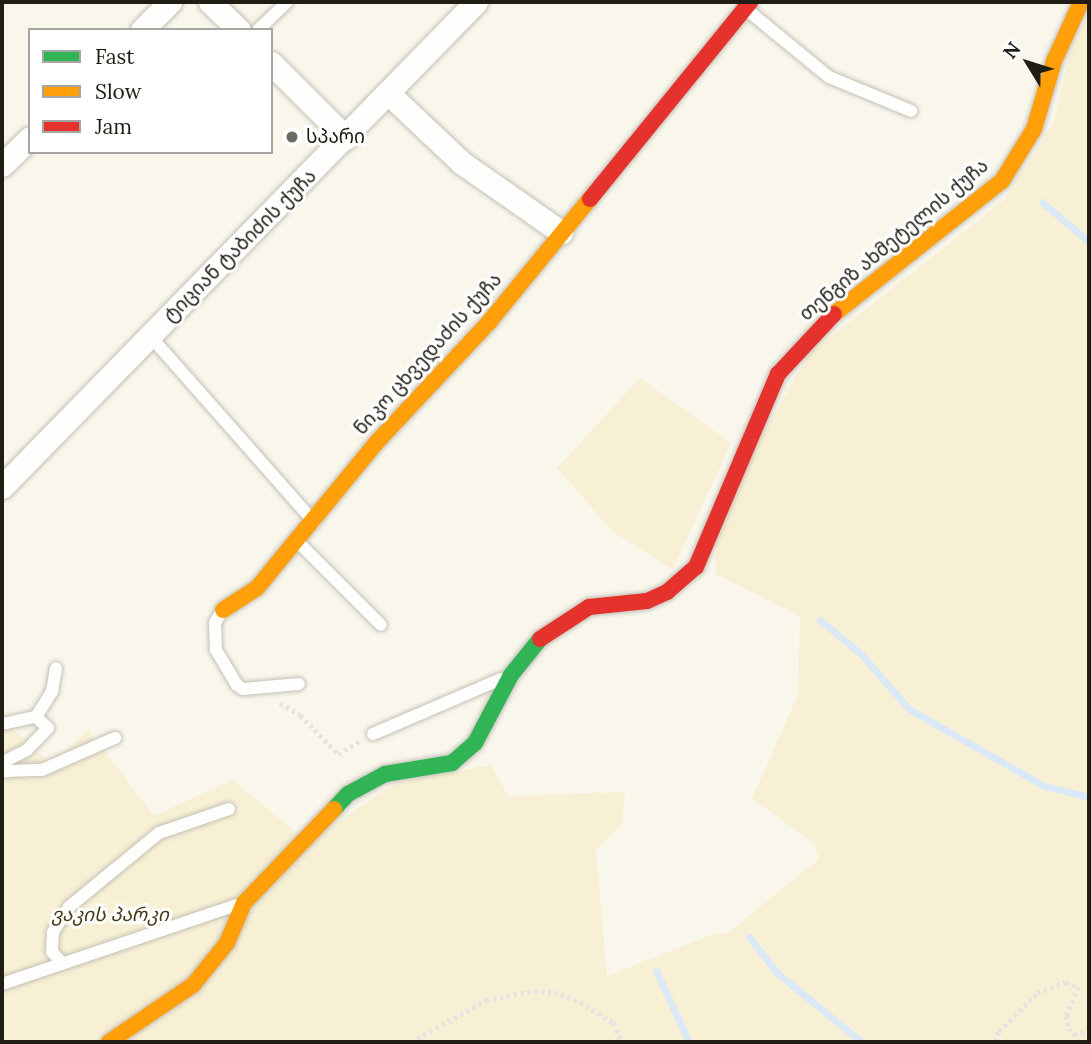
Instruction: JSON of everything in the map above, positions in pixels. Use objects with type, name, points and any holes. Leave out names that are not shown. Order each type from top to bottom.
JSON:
[{"type":"street","points":[[144,28],[170,2]]},
{"type":"street","points":[[211,2],[237,28]]},
{"type":"street","name":"ტიციან ტაბიძის ქუჩა","points":[[2,486],[346,138],[476,2]]},
{"type":"street","name":"თენგიზ ახმეტელის ქუჩა","points":[[244,902],[348,794],[385,774],[452,763],[475,743],[511,675],[545,633],[589,607],[647,601],[667,592],[696,567],[778,374],[817,328],[1002,181],[1034,129],[1054,61],[1081,2]]},
{"type":"street","name":"ნიკო ცხვედაძის ქუჩა","points":[[223,610],[257,587],[298,542],[376,443],[490,321],[747,5]]},
{"type":"street","points":[[273,65],[346,138]]},
{"type":"street","points":[[388,93],[462,163],[561,232]]},
{"type":"street","points":[[2,165],[28,140]]},
{"type":"street","points":[[109,1042],[193,985],[227,943],[244,902]]},
{"type":"lane","points":[[260,28],[287,2]]},
{"type":"lane","points":[[747,5],[829,76],[911,111]]},
{"type":"lane","points":[[151,337],[314,522]]},
{"type":"lane","points":[[298,542],[381,625]]},
{"type":"lane","name":"ნიკო ცხვედაძის ქუჩა","points":[[223,610],[215,624],[216,650],[237,685],[243,689],[299,684]]},
{"type":"lane","points":[[2,724],[36,717],[52,691],[56,668]]},
{"type":"lane","points":[[373,734],[511,675]]},
{"type":"lane","points":[[36,717],[48,728],[43,736],[3,763],[6,771],[42,770],[116,738]]},
{"type":"lane","points":[[62,963],[52,952],[53,932],[69,907],[159,833],[229,809]]},
{"type":"lane","points":[[2,984],[244,902]]},
{"type":"path","points":[[300,715],[338,754]]},
{"type":"path","points":[[995,1042],[999,1031],[1037,993],[1066,982],[1079,988],[1066,1016],[1069,1028],[1074,1035],[1089,1030]]},
{"type":"path","points":[[411,1042],[486,1000],[534,991],[554,992],[580,1002],[613,1023],[622,1042]]},
{"type":"path","points":[[551,1042],[578,1042]]},
{"type":"green space","name":"ვაკის პარკი","points":[[1089,15],[1089,1042],[2,1042],[2,724],[8,724],[53,766],[88,729],[154,816],[232,780],[302,837],[316,838],[395,783],[491,765],[508,796],[625,792],[622,823],[596,850],[607,976],[716,933],[728,933],[819,859],[814,843],[752,799],[798,695],[800,616],[715,574],[716,545],[753,453],[808,355],[1005,199],[1054,122],[1073,42]]},
{"type":"green space","points":[[640,378],[731,443],[673,569],[613,532],[557,468]]},
{"type":"waterway","points":[[1042,202],[1089,242]]},
{"type":"waterway","points":[[820,620],[861,654],[909,709],[1044,786],[1089,797]]},
{"type":"waterway","points":[[749,937],[777,973],[862,1042]]},
{"type":"waterway","points":[[656,971],[689,1042]]},
{"type":"traffic: fast","points":[[334,809],[348,794],[385,774],[452,763],[475,743],[511,675],[540,639]]},
{"type":"traffic: slow","points":[[834,314],[1002,181],[1034,129],[1054,61],[1081,2]]},
{"type":"traffic: slow","points":[[223,610],[257,588],[376,443],[490,321],[590,199]]},
{"type":"traffic: slow","points":[[109,1042],[193,985],[227,943],[244,903],[334,809]]},
{"type":"traffic: jam","points":[[590,199],[750,2]]},
{"type":"traffic: jam","points":[[540,639],[589,607],[647,601],[667,592],[696,567],[778,374],[834,314]]},
{"type":"place","name":"სპარი","points":[[292,137]]}]
